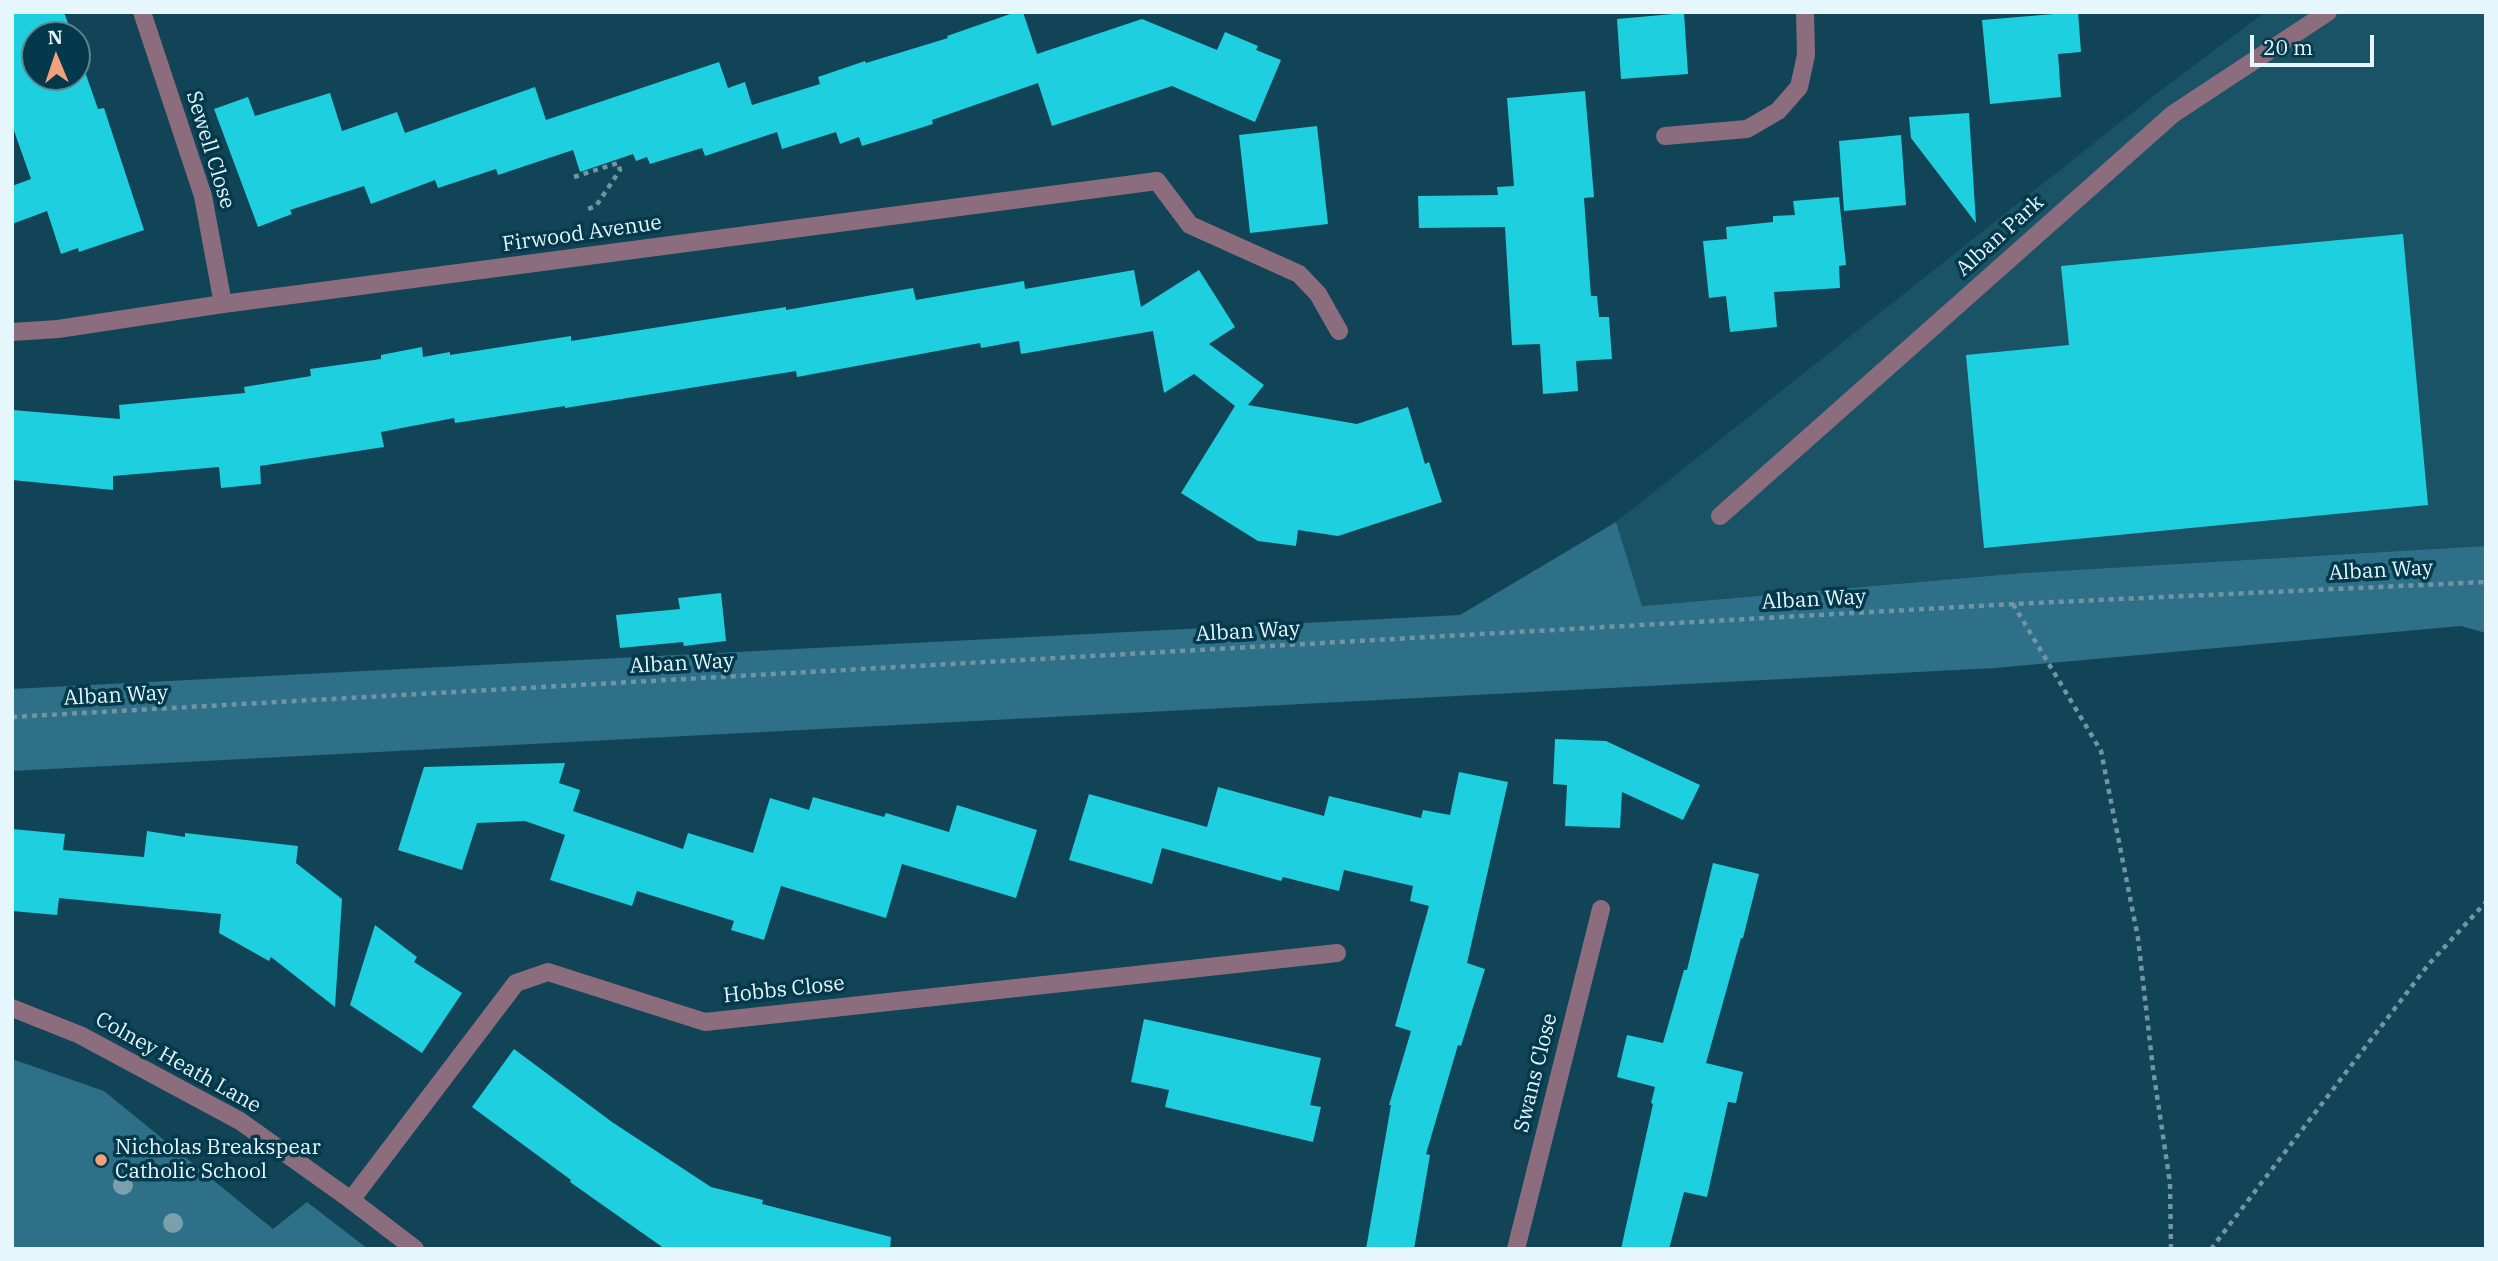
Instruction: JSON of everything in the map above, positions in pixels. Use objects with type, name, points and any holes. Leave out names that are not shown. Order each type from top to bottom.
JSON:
[{"type":"street","name":"Sewell Close","points":[[142,12],[203,196],[223,304]]},
{"type":"street","points":[[1665,136],[1747,129],[1778,111],[1799,87],[1806,55],[1805,12]]},
{"type":"street","name":"Alban Park","points":[[1720,516],[2173,114],[2328,12]]},
{"type":"street","name":"Firwood Avenue","points":[[12,332],[58,329],[223,304],[1157,181],[1190,225],[1299,274],[1318,295],[1339,331]]},
{"type":"street","name":"Swans Close","points":[[1516,1249],[1601,909]]},
{"type":"street","name":"Hobbs Close","points":[[351,1200],[516,983],[548,972],[705,1022],[1336,953]]},
{"type":"street","name":"Colney Heath Lane","points":[[12,1008],[80,1035],[240,1121],[415,1249]]},
{"type":"path","points":[[575,177],[618,163],[620,170],[596,206],[585,210]]},
{"type":"path","name":"Alban Way","points":[[12,718],[2013,604],[2486,582]]},
{"type":"path","points":[[2013,604],[2102,751],[2138,938],[2170,1183],[2171,1249]]},
{"type":"path","points":[[2211,1249],[2428,965],[2486,902]]},
{"type":"shaded area","points":[[2265,12],[2486,12],[2486,546],[2023,573],[1641,606],[1616,522],[2156,94]]},
{"type":"shaded area","points":[[1616,522],[1642,606],[2023,573],[2486,546],[2486,633],[2461,626],[1995,668],[12,771],[12,689],[1460,615]]},
{"type":"shaded area","name":"Nicholas Breakspear Catholic School","points":[[12,1059],[104,1091],[273,1229],[307,1202],[368,1249],[12,1249]]},
{"type":"building","points":[[12,12],[64,12],[67,21],[21,21],[21,91],[91,89],[98,109],[104,108],[144,230],[79,252],[78,248],[61,254],[47,211],[12,224],[12,186],[31,179],[12,125]]},
{"type":"building","points":[[1016,12],[1023,12],[1037,54],[1142,19],[1217,50],[1225,32],[1258,46],[1256,50],[1281,60],[1255,122],[1172,86],[1052,126],[1038,83],[932,120],[933,124],[862,146],[859,137],[840,144],[836,132],[782,149],[777,132],[705,156],[702,148],[650,164],[647,157],[636,161],[633,154],[580,172],[573,150],[498,175],[496,169],[438,188],[435,180],[371,204],[364,186],[290,210],[292,214],[258,227],[214,109],[248,97],[255,116],[330,93],[342,131],[397,112],[405,133],[535,87],[546,120],[719,62],[728,88],[745,82],[752,105],[820,84],[818,77],[948,38],[947,36]]},
{"type":"building","points":[[2078,12],[2081,52],[2058,54],[2061,97],[1990,104],[1982,20]]},
{"type":"building","points":[[1684,13],[1688,74],[1621,79],[1617,19]]},
{"type":"building","points":[[1585,91],[1594,197],[1584,198],[1591,296],[1597,296],[1599,317],[1609,317],[1612,359],[1576,361],[1578,391],[1543,394],[1540,344],[1512,345],[1505,227],[1419,228],[1418,196],[1498,195],[1497,187],[1514,186],[1507,98]]},
{"type":"building","points":[[1969,113],[1976,223],[1911,138],[1909,117]]},
{"type":"building","points":[[1317,126],[1328,224],[1250,233],[1239,135]]},
{"type":"building","points":[[1901,135],[1906,205],[1844,211],[1839,141]]},
{"type":"building","points":[[1839,197],[1846,265],[1839,266],[1840,288],[1774,292],[1777,327],[1730,332],[1726,296],[1709,298],[1703,241],[1727,239],[1726,227],[1773,222],[1773,216],[1795,215],[1793,201]]},
{"type":"building","points":[[2403,234],[2428,505],[1984,548],[1966,355],[2069,345],[2061,266]]},
{"type":"building","points":[[1134,270],[1141,307],[1199,270],[1235,327],[1209,344],[1264,385],[1248,405],[1357,424],[1408,407],[1425,464],[1429,462],[1442,502],[1338,536],[1298,530],[1296,546],[1258,541],[1181,493],[1235,406],[1194,374],[1164,393],[1153,331],[1021,354],[1019,341],[981,348],[980,343],[797,377],[796,371],[565,408],[455,423],[454,418],[381,432],[384,447],[260,466],[261,484],[221,488],[219,467],[113,476],[113,490],[12,480],[12,410],[120,419],[119,405],[245,393],[244,387],[311,376],[310,369],[381,359],[381,355],[422,347],[423,357],[450,352],[450,355],[571,336],[571,341],[786,307],[786,310],[913,288],[916,300],[1024,281],[1025,289]]},
{"type":"building","points":[[721,593],[726,641],[684,646],[683,642],[620,648],[616,615],[680,609],[678,598]]},
{"type":"building","points":[[1555,739],[1606,741],[1700,785],[1683,820],[1622,792],[1620,828],[1565,826],[1567,785],[1553,784]]},
{"type":"building","points":[[565,763],[559,783],[580,790],[573,811],[683,849],[688,833],[753,853],[770,798],[809,810],[813,797],[884,817],[886,813],[949,832],[957,805],[1037,830],[1016,898],[902,864],[886,918],[781,886],[764,940],[731,930],[734,921],[637,891],[632,906],[550,880],[565,835],[525,821],[477,823],[462,870],[398,850],[424,767]]},
{"type":"building","points":[[1459,772],[1508,782],[1467,963],[1485,969],[1461,1046],[1458,1045],[1426,1154],[1430,1155],[1414,1249],[1366,1249],[1389,1105],[1411,1031],[1395,1026],[1429,906],[1410,901],[1413,886],[1344,870],[1339,891],[1283,877],[1281,881],[1162,848],[1152,884],[1069,860],[1089,794],[1207,827],[1218,787],[1324,816],[1329,796],[1421,818],[1423,810],[1450,815]]},
{"type":"building","points":[[12,829],[65,834],[63,850],[144,857],[147,831],[185,837],[185,833],[298,846],[296,863],[342,899],[335,1007],[271,957],[269,961],[219,933],[221,914],[59,898],[57,915],[12,911]]},
{"type":"building","points":[[1713,863],[1759,874],[1706,1063],[1743,1072],[1736,1103],[1728,1102],[1707,1197],[1684,1192],[1669,1249],[1621,1249],[1655,1087],[1617,1077],[1627,1035],[1663,1043],[1684,970],[1687,970]]},
{"type":"building","points":[[375,925],[417,957],[414,962],[462,993],[422,1053],[350,1005]]},
{"type":"building","points":[[1144,1019],[1321,1058],[1310,1105],[1321,1107],[1313,1142],[1165,1107],[1169,1090],[1131,1082]]},
{"type":"building","points":[[514,1049],[612,1122],[711,1187],[763,1200],[762,1204],[891,1237],[890,1249],[665,1249],[570,1182],[571,1180],[472,1107]]},
{"type":"place","name":"Nicholas Breakspear Catholic School","points":[[101,1160]]}]
